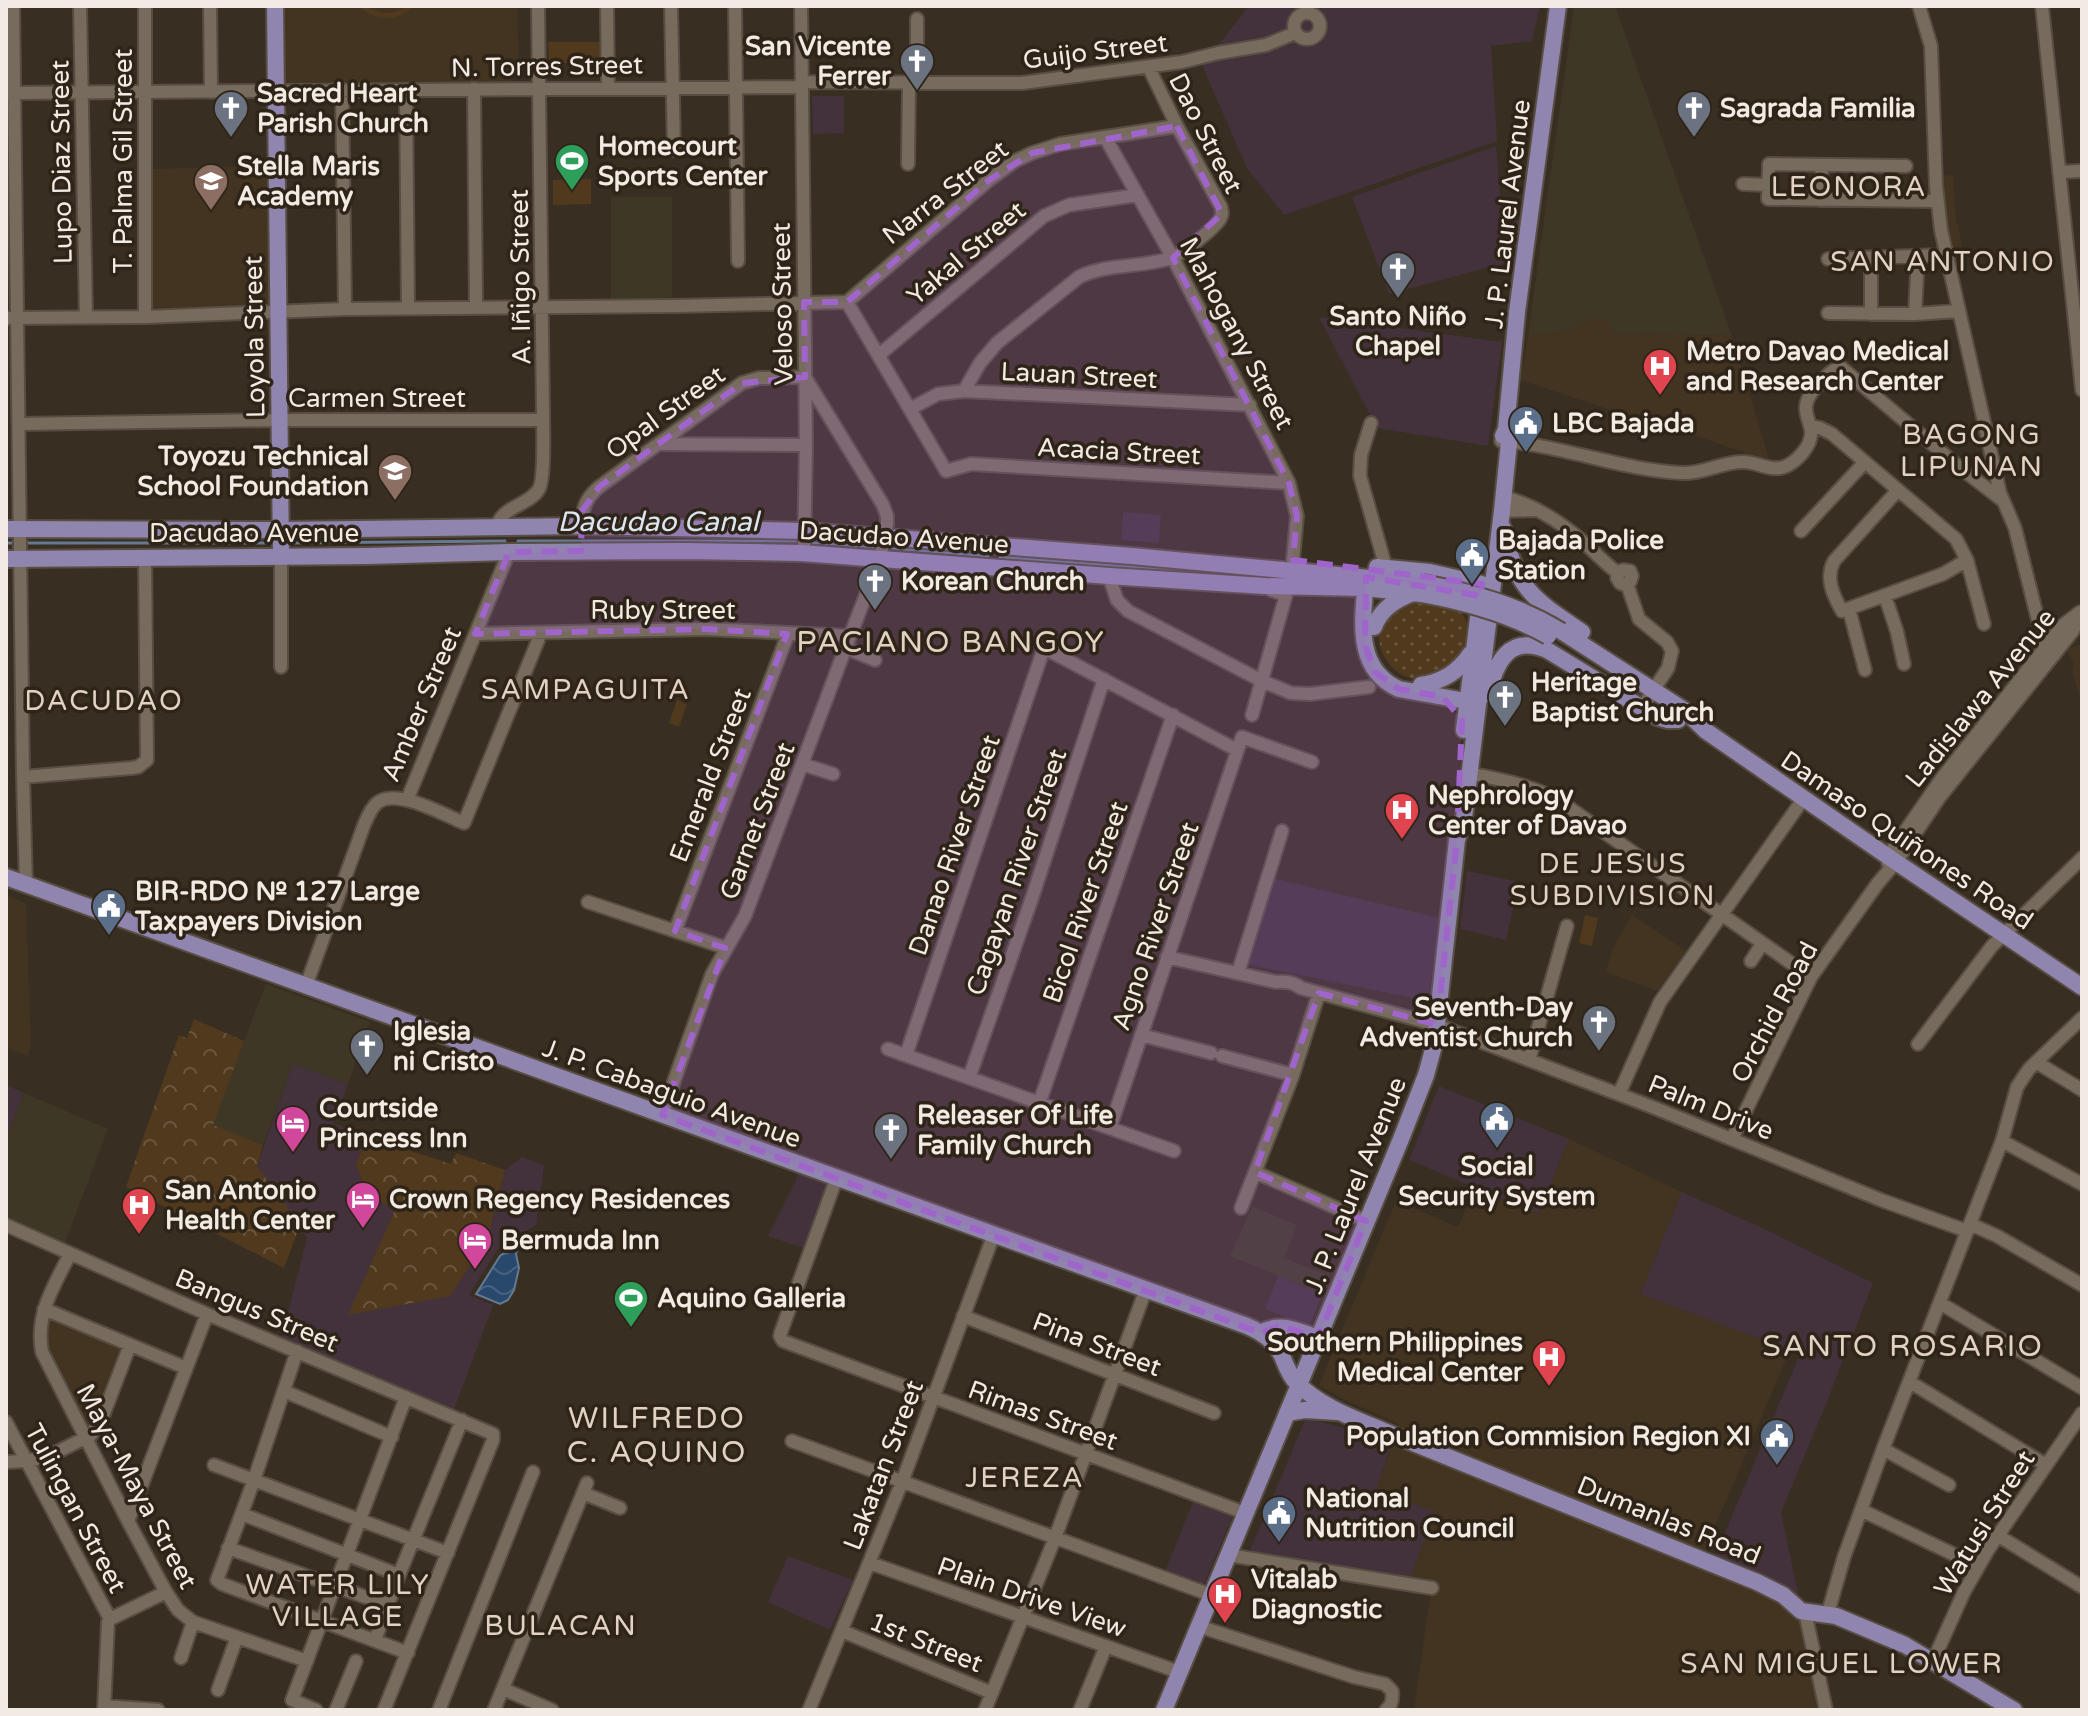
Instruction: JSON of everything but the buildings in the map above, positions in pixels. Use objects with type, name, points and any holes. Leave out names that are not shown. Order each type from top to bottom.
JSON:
[{"type":"main road","name":"Loyola Street","points":[[275,6],[281,556]]},
{"type":"main road","name":"J. P. Laurel Avenue","points":[[1457,840],[1454,817],[1464,729],[1473,699],[1502,509],[1505,437],[1517,312],[1558,6]]},
{"type":"main road","name":"J. P. Laurel Avenue","points":[[1164,1710],[1421,1090],[1431,1058],[1457,840],[1464,818],[1471,754],[1474,649],[1505,437]]},
{"type":"main road","points":[[1502,509],[1516,571],[1535,599],[1653,691]]},
{"type":"main road","name":"Dacudao Avenue","points":[[13,529],[281,530],[582,526],[805,531],[1245,566],[1374,580]]},
{"type":"main road","points":[[997,568],[999,546]]},
{"type":"main road","name":"Dacudao Avenue","points":[[13,559],[509,552],[804,553],[1265,586],[1374,580],[1430,572],[1482,584]]},
{"type":"main road","name":"Dacudao Avenue","points":[[1245,566],[1262,560],[1293,560],[1374,580]]},
{"type":"main road","name":"Damaso Quiñones Road","points":[[1374,580],[1419,590],[1464,591],[1535,616],[1558,636],[1653,691],[1681,715],[1804,798],[1891,863],[2082,987]]},
{"type":"main road","points":[[1374,580],[1376,651],[1383,666],[1402,680],[1473,699]]},
{"type":"main road","points":[[1374,580],[1364,621],[1365,645],[1375,672],[1399,689],[1473,699]]},
{"type":"main road","points":[[1374,627],[1387,607],[1419,590]]},
{"type":"main road","points":[[1471,754],[1497,664],[1509,651],[1524,645],[1547,650],[1657,717],[1668,720],[1681,715]]},
{"type":"main road","points":[[1421,685],[1459,670],[1474,649]]},
{"type":"main road","points":[[1443,697],[1457,709],[1464,729]]},
{"type":"main road","name":"J. P. Cabaguio Avenue","points":[[6,877],[1247,1326],[1261,1333],[1278,1350],[1299,1384]]},
{"type":"main road","points":[[1261,1333],[1280,1326],[1318,1338]]},
{"type":"main road","name":"Dumanlas Road","points":[[1299,1384],[1341,1412],[1757,1582],[1783,1595],[1805,1612]]},
{"type":"main road","points":[[1287,1413],[1305,1410],[1341,1412]]},
{"type":"main road","points":[[1805,1612],[1828,1613],[1905,1645],[2014,1710]]},
{"type":"street","points":[[13,6],[10,93],[12,318],[19,424],[13,559],[26,884]]},
{"type":"street","name":"Lupo Diaz Street","points":[[80,6],[86,317]]},
{"type":"street","name":"T. Palma Gil Street","points":[[145,6],[145,317]]},
{"type":"street","points":[[210,6],[211,92]]},
{"type":"street","name":"A. Iñigo Street","points":[[497,527],[502,515],[534,494],[542,478],[538,6]]},
{"type":"street","points":[[607,6],[608,87]]},
{"type":"street","points":[[671,6],[674,150]]},
{"type":"street","points":[[735,6],[738,261]]},
{"type":"street","name":"Veloso Street","points":[[801,6],[806,445],[804,553]]},
{"type":"street","points":[[1919,6],[1931,46],[1937,201],[1945,255],[2002,500],[2015,528],[2049,652]]},
{"type":"street","points":[[2042,6],[2082,390]]},
{"type":"street","points":[[1302,10],[1319,20],[1317,34],[1307,39],[1295,33],[1293,24],[1302,10]]},
{"type":"street","points":[[908,164],[917,19]]},
{"type":"street","name":"Guijo Street","points":[[913,82],[1002,84],[1149,68],[1266,45],[1295,33]]},
{"type":"street","name":"Dao Street","points":[[1149,68],[1221,207],[1221,218],[1212,228],[1173,258]]},
{"type":"street","name":"N. Torres Street","points":[[10,93],[736,87],[913,82]]},
{"type":"street","points":[[474,89],[476,307]]},
{"type":"street","points":[[342,90],[345,309]]},
{"type":"street","points":[[406,90],[408,308]]},
{"type":"street","name":"Narra Street","points":[[847,302],[1004,169],[1032,153],[1177,126]]},
{"type":"street","name":"Mahogany Street","points":[[1105,137],[1173,258],[1289,483],[1297,516],[1293,560]]},
{"type":"street","points":[[1906,166],[1769,164],[1768,199],[1937,201]]},
{"type":"street","points":[[1820,200],[1822,165]]},
{"type":"street","points":[[2059,172],[2082,171]]},
{"type":"street","points":[[1743,184],[1768,185]]},
{"type":"street","name":"Yakal Street","points":[[879,355],[1044,216],[1069,205],[1138,195]]},
{"type":"street","points":[[1828,259],[1945,255]]},
{"type":"street","points":[[1915,314],[1918,256]]},
{"type":"street","points":[[964,391],[980,363],[997,343],[1079,277],[1112,267],[1173,258]]},
{"type":"street","points":[[1871,271],[1871,314]]},
{"type":"street","points":[[12,318],[145,317],[345,309],[847,302],[910,409]]},
{"type":"street","points":[[1828,313],[1958,311]]},
{"type":"street","points":[[1505,437],[1673,473],[1697,473],[1746,461],[1768,468],[1784,467],[1807,447],[1812,434],[1806,411],[1808,398],[1830,372],[1842,368],[2002,500]]},
{"type":"street","name":"Opal Street","points":[[582,526],[584,504],[594,492],[742,383],[759,378],[805,377]]},
{"type":"street","name":"Garnet Street","points":[[662,1115],[712,974],[741,926],[880,559],[887,516],[883,505],[805,377]]},
{"type":"street","name":"Lauan Street","points":[[910,409],[938,394],[964,391],[1250,405]]},
{"type":"street","name":"Acacia Street","points":[[910,409],[946,471],[971,464],[1289,483]]},
{"type":"street","name":"Carmen Street","points":[[19,424],[543,420]]},
{"type":"street","points":[[1371,423],[1361,455],[1360,476],[1374,580]]},
{"type":"street","points":[[1810,426],[1826,430],[1956,539],[1967,560],[1984,624]]},
{"type":"street","points":[[660,444],[806,445]]},
{"type":"street","points":[[1801,531],[1865,462]]},
{"type":"street","points":[[1898,490],[1829,570],[1829,578],[1842,611],[1943,574],[1967,560]]},
{"type":"street","points":[[1502,509],[1536,510],[1568,529],[1618,573],[1619,582],[1627,584],[1639,619],[1667,642],[1672,651],[1668,668],[1653,691]]},
{"type":"street","name":"Amber Street","points":[[306,986],[369,815],[384,799],[407,800],[509,552]]},
{"type":"street","name":"Loyola Street","points":[[281,556],[281,667]]},
{"type":"street","points":[[23,777],[131,768],[147,760],[145,557]]},
{"type":"street","points":[[1109,576],[1117,600],[1128,611],[1262,681],[1301,694],[1369,687]]},
{"type":"street","points":[[1252,715],[1286,595],[1265,586]]},
{"type":"street","points":[[1885,596],[1904,664]]},
{"type":"street","points":[[1849,609],[1865,670]]},
{"type":"street","name":"Ladislawa Avenue","points":[[1891,863],[1979,739],[2049,652],[2063,625],[2082,612]]},
{"type":"street","name":"Ruby Street","points":[[475,634],[705,629],[788,634],[848,642]]},
{"type":"street","points":[[407,800],[464,823],[541,633]]},
{"type":"street","name":"Emerald Street","points":[[675,931],[788,634]]},
{"type":"street","points":[[848,642],[875,660]]},
{"type":"street","name":"Danao River Street","points":[[906,1055],[1044,648],[1104,679]]},
{"type":"street","points":[[1104,679],[1173,715],[1239,743],[1312,762]]},
{"type":"street","name":"Cagayan River Street","points":[[969,1078],[1104,679]]},
{"type":"street","name":"Bicol River Street","points":[[1039,1104],[1173,715]]},
{"type":"street","name":"Agno River Street","points":[[1110,1128],[1239,743]]},
{"type":"street","points":[[802,764],[833,774]]},
{"type":"street","points":[[1469,773],[1522,785],[1561,802],[1811,977]]},
{"type":"street","points":[[1619,1094],[1660,1002],[1804,798]]},
{"type":"street","points":[[1238,973],[1282,831]]},
{"type":"street","points":[[1918,1044],[1982,958],[2082,858]]},
{"type":"street","name":"Orchid Road","points":[[1732,1139],[1811,977],[1891,863]]},
{"type":"street","points":[[588,902],[726,948]]},
{"type":"street","points":[[1529,1060],[1567,926]]},
{"type":"street","points":[[1751,961],[1762,944]]},
{"type":"street","name":"Palm Drive","points":[[1167,957],[1276,982],[1290,982],[1301,988],[1437,1025],[1619,1094],[1881,1200],[1997,1236],[2082,1285]]},
{"type":"street","points":[[1241,1208],[1293,1075],[1319,993]]},
{"type":"street","points":[[1828,1613],[1840,1569],[1883,1449],[2002,1141],[2017,1087],[2036,1062],[2082,1018]]},
{"type":"street","points":[[1141,1035],[1293,1075]]},
{"type":"street","points":[[888,1049],[1174,1151]]},
{"type":"street","points":[[2036,1062],[2082,1090]]},
{"type":"street","points":[[2002,1141],[2082,1184]]},
{"type":"street","points":[[1255,1172],[1366,1221]]},
{"type":"street","name":"Rimas Street","points":[[837,1177],[781,1332],[782,1339],[1245,1513]]},
{"type":"street","points":[[6,1242],[10,1226]]},
{"type":"street","name":"Bangus Street","points":[[10,1226],[207,1314],[493,1434],[448,1553]]},
{"type":"street","name":"Lakatan Street","points":[[809,1710],[902,1482],[994,1234]]},
{"type":"street","name":"Maya-Maya Street","points":[[70,1254],[44,1309],[39,1336],[42,1352],[166,1592],[178,1610],[193,1622],[307,1661]]},
{"type":"street","points":[[985,1710],[1055,1538],[1146,1289]]},
{"type":"street","points":[[1940,1303],[2082,1388]]},
{"type":"street","points":[[44,1309],[186,1368]]},
{"type":"street","points":[[128,1521],[207,1314]]},
{"type":"street","name":"Pina Street","points":[[963,1316],[1214,1413]]},
{"type":"street","points":[[6,1462],[47,1457],[95,1431],[130,1345]]},
{"type":"street","points":[[297,1351],[242,1514],[217,1576],[219,1583],[408,1653]]},
{"type":"street","points":[[1910,1382],[2046,1465]]},
{"type":"street","points":[[284,1391],[392,1437]]},
{"type":"street","points":[[316,1710],[292,1700],[406,1397]]},
{"type":"street","name":"Watusi Street","points":[[1933,1661],[1978,1566],[2082,1413]]},
{"type":"street","points":[[375,1640],[462,1420]]},
{"type":"street","name":"Tulingan Street","points":[[6,1422],[110,1619],[104,1708]]},
{"type":"street","points":[[792,1441],[1211,1595]]},
{"type":"street","points":[[1883,1449],[1949,1485]]},
{"type":"street","points":[[214,1465],[448,1553],[384,1710]]},
{"type":"street","points":[[439,1710],[533,1472]]},
{"type":"street","points":[[494,1710],[585,1488],[620,1508]]},
{"type":"street","points":[[1861,1510],[1978,1566]]},
{"type":"street","points":[[242,1514],[399,1575]]},
{"type":"street","points":[[1997,1535],[2082,1587]]},
{"type":"street","points":[[228,1548],[388,1605]]},
{"type":"street","points":[[1228,1555],[1432,1588]]},
{"type":"street","name":"Plain Drive View","points":[[870,1563],[1179,1672]]},
{"type":"street","points":[[110,1619],[166,1592]]},
{"type":"street","points":[[1805,1612],[1826,1710]]},
{"type":"street","points":[[181,1658],[193,1622]]},
{"type":"street","points":[[1198,1626],[1354,1677],[1385,1684],[1393,1697],[1386,1710]]},
{"type":"street","name":"1st Street","points":[[842,1631],[992,1693]]},
{"type":"street","points":[[218,1690],[237,1637]]},
{"type":"street","points":[[1080,1710],[1106,1646]]},
{"type":"street","points":[[336,1710],[356,1661]]},
{"type":"street","points":[[503,1689],[552,1710]]},
{"type":"street","points":[[104,1708],[158,1710]]},
{"type":"highlighted area","points":[[1177,126],[1222,214],[1173,258],[1289,483],[1297,516],[1293,560],[1482,584],[1481,596],[1366,577],[1365,645],[1375,672],[1399,689],[1443,697],[1462,720],[1457,840],[1437,1025],[1319,993],[1255,1172],[1366,1221],[1318,1338],[1280,1326],[1261,1333],[662,1115],[725,948],[675,931],[787,634],[705,629],[475,634],[509,552],[581,551],[582,511],[599,487],[742,383],[805,377],[804,302],[847,302],[989,180],[1032,153]]},
{"type":"shaded area","points":[[285,6],[517,6],[519,63],[510,66],[510,85],[285,85]]},
{"type":"shaded area","points":[[1249,6],[1540,6],[1532,41],[1491,46],[1497,141],[1284,215],[1247,168],[1197,54],[1216,48]]},
{"type":"shaded area","points":[[1574,6],[1615,6],[1732,336],[1614,334],[1589,319],[1577,330],[1528,336]]},
{"type":"shaded area","points":[[812,96],[844,96],[844,133],[813,134]]},
{"type":"shaded area","points":[[1496,146],[1502,217],[1521,220],[1516,260],[1389,294],[1352,197]]},
{"type":"shaded area","name":"Stella Maris Academy","points":[[270,166],[273,305],[153,308],[150,169]]},
{"type":"shaded area","points":[[1953,175],[1956,218],[1963,250],[1949,254],[1940,176]]},
{"type":"shaded area","points":[[611,197],[672,197],[672,301],[611,301]]},
{"type":"shaded area","points":[[1319,317],[1502,342],[1488,446],[1377,428]]},
{"type":"shaded area","name":"Metro Davao Medical and Research Center","points":[[1589,319],[1610,320],[1610,329],[1614,330],[1614,334],[1732,336],[1770,462],[1521,380],[1528,336],[1577,330],[1578,323],[1588,323]]},
{"type":"shaded area","points":[[1123,512],[1161,515],[1159,543],[1121,540]]},
{"type":"shaded area","points":[[2082,644],[2081,701],[2072,671],[2074,662],[2065,650]]},
{"type":"shaded area","points":[[1467,871],[1519,882],[1506,940],[1460,929]]},
{"type":"shaded area","points":[[1272,878],[1440,918],[1428,1001],[1245,964]]},
{"type":"shaded area","points":[[6,895],[26,903],[31,1045],[28,1056],[6,1048]]},
{"type":"shaded area","points":[[1632,915],[1686,951],[1657,991],[1606,972],[1613,947]]},
{"type":"shaded area","points":[[266,984],[370,1022],[348,1084],[293,1064],[263,1145],[212,1125]]},
{"type":"shaded area","points":[[293,1063],[348,1084],[333,1123],[366,1136],[356,1165],[367,1193],[395,1210],[349,1315],[487,1240],[505,1170],[522,1157],[544,1165],[536,1225],[499,1247],[469,1295],[493,1305],[453,1412],[281,1340],[307,1238],[257,1166]]},
{"type":"shaded area","points":[[6,1085],[24,1093],[6,1140]]},
{"type":"shaded area","points":[[1439,1086],[1569,1139],[1538,1214],[1409,1160]]},
{"type":"shaded area","points":[[24,1093],[108,1129],[64,1245],[6,1218],[6,1140]]},
{"type":"shaded area","name":"Southern Philippines Medical Center","points":[[1569,1139],[1682,1192],[1640,1294],[1790,1350],[1698,1567],[1751,1587],[1792,1610],[1804,1628],[1824,1710],[1414,1710],[1434,1582],[1410,1578],[1434,1512],[1377,1489],[1399,1424],[1319,1385],[1396,1201],[1458,1227],[1475,1189],[1538,1214]]},
{"type":"shaded area","points":[[797,1173],[831,1185],[806,1249],[768,1236]]},
{"type":"shaded area","points":[[1682,1192],[1873,1283],[1781,1512],[1800,1603],[1714,1559],[1800,1354],[1640,1294]]},
{"type":"shaded area","points":[[1252,1206],[1297,1225],[1284,1258],[1330,1276],[1322,1294],[1230,1256]]},
{"type":"shaded area","points":[[1278,1276],[1322,1294],[1309,1327],[1265,1309]]},
{"type":"shaded area","points":[[46,1319],[124,1350],[92,1429],[87,1433],[45,1355]]},
{"type":"shaded area","points":[[1306,1418],[1355,1431],[1391,1445],[1377,1489],[1435,1512],[1410,1578],[1248,1555]]},
{"type":"shaded area","points":[[1193,1502],[1232,1517],[1203,1587],[1165,1572]]},
{"type":"shaded area","points":[[788,1556],[853,1580],[830,1630],[768,1602]]},
{"type":"green space","points":[[359,6],[386,13],[414,6],[401,15],[386,18],[372,15]]},
{"type":"green space","points":[[548,42],[601,42],[601,63],[549,63]]},
{"type":"green space","name":"Homecourt Sports Center","points":[[591,179],[591,204],[553,205],[553,180]]},
{"type":"green space","points":[[1420,602],[1444,605],[1458,611],[1464,616],[1468,630],[1466,646],[1455,662],[1444,671],[1421,679],[1407,677],[1394,669],[1380,645],[1380,631],[1386,618],[1399,608]]},
{"type":"green space","points":[[677,700],[687,704],[679,727],[669,723]]},
{"type":"green space","points":[[1585,915],[1598,918],[1592,946],[1579,943]]},
{"type":"green space","points":[[194,1019],[244,1041],[213,1125],[263,1145],[257,1166],[300,1225],[284,1268],[126,1187],[179,1035],[187,1038]]},
{"type":"green space","points":[[366,1136],[451,1164],[456,1153],[505,1170],[487,1240],[450,1296],[348,1315],[395,1210],[367,1193],[356,1165]]},
{"type":"water","points":[[521,1241],[516,1254],[519,1268],[514,1290],[508,1300],[500,1304],[476,1294],[500,1256]]},
{"type":"waterway","points":[[808,97],[809,225]]},
{"type":"waterway","name":"Dacudao Canal","points":[[288,543],[505,541]]},
{"type":"waterway","name":"Dacudao Canal","points":[[518,541],[799,541]]},
{"type":"waterway","name":"Dacudao Canal","points":[[809,542],[875,547]]},
{"type":"waterway","name":"Dacudao Canal","points":[[6,543],[13,543]]},
{"type":"waterway","name":"Dacudao Canal","points":[[25,543],[273,543]]},
{"type":"waterway","name":"Dacudao Canal","points":[[892,548],[988,556]]},
{"type":"waterway","name":"Dacudao Canal","points":[[1000,557],[1264,577]]},
{"type":"place","name":"San Vicente Ferrer","points":[[917,92]]},
{"type":"place","name":"Sacred Heart Parish Church","points":[[231,139]]},
{"type":"place","name":"Sagrada Familia","points":[[1694,139]]},
{"type":"place","name":"Homecourt Sports Center","points":[[572,192]]},
{"type":"place","name":"Stella Maris Academy","points":[[211,212]]},
{"type":"place","name":"Santo Niño Chapel","points":[[1398,300]]},
{"type":"place","name":"Metro Davao Medical and Research Center","points":[[1660,397]]},
{"type":"place","name":"LBC Bajada","points":[[1526,454]]},
{"type":"place","name":"Toyozu Technical School Foundation","points":[[395,502]]},
{"type":"place","name":"Bajada Police Station","points":[[1472,586]]},
{"type":"place","name":"Korean Church","points":[[875,612]]},
{"type":"place","name":"Heritage Baptist Church","points":[[1505,728]]},
{"type":"place","name":"Nephrology Center of Davao","points":[[1402,841]]},
{"type":"place","name":"BIR-RDO № 127 Large Taxpayers Division","points":[[109,937]]},
{"type":"place","name":"Seventh-Day Adventist Church","points":[[1599,1053]]},
{"type":"place","name":"Iglesia ni Cristo","points":[[367,1077]]},
{"type":"place","name":"Social Security System","points":[[1497,1150]]},
{"type":"place","name":"Courtside Princess Inn","points":[[293,1154]]},
{"type":"place","name":"Releaser Of Life Family Church","points":[[891,1161]]},
{"type":"place","name":"Crown Regency Residences","points":[[363,1230]]},
{"type":"place","name":"San Antonio Health Center","points":[[139,1236]]},
{"type":"place","name":"Bermuda Inn","points":[[475,1271]]},
{"type":"place","name":"Aquino Galleria","points":[[631,1329]]},
{"type":"place","name":"Southern Philippines Medical Center","points":[[1549,1388]]},
{"type":"place","name":"Population Commision Region XI","points":[[1777,1467]]},
{"type":"place","name":"National Nutrition Council","points":[[1279,1544]]},
{"type":"place","name":"Vitalab Diagnostic","points":[[1225,1625]]},
{"type":"district","name":"LEONORA","points":[[1849,186]]},
{"type":"district","name":"SAN ANTONIO","points":[[1943,261]]},
{"type":"district","name":"BAGONG LIPUNAN","points":[[1972,450]]},
{"type":"district","name":"PACIANO BANGOY","points":[[951,642]]},
{"type":"district","name":"SAMPAGUITA","points":[[586,689]]},
{"type":"district","name":"DACUDAO","points":[[104,700]]},
{"type":"district","name":"DE JESUS SUBDIVISION","points":[[1613,879]]},
{"type":"district","name":"SANTO ROSARIO","points":[[1903,1346]]},
{"type":"district","name":"WILFREDO C. AQUINO","points":[[657,1435]]},
{"type":"district","name":"JEREZA","points":[[1025,1477]]},
{"type":"district","name":"WATER LILY VILLAGE","points":[[338,1600]]},
{"type":"district","name":"BULACAN","points":[[561,1625]]},
{"type":"district","name":"SAN MIGUEL LOWER","points":[[1842,1663]]}]
